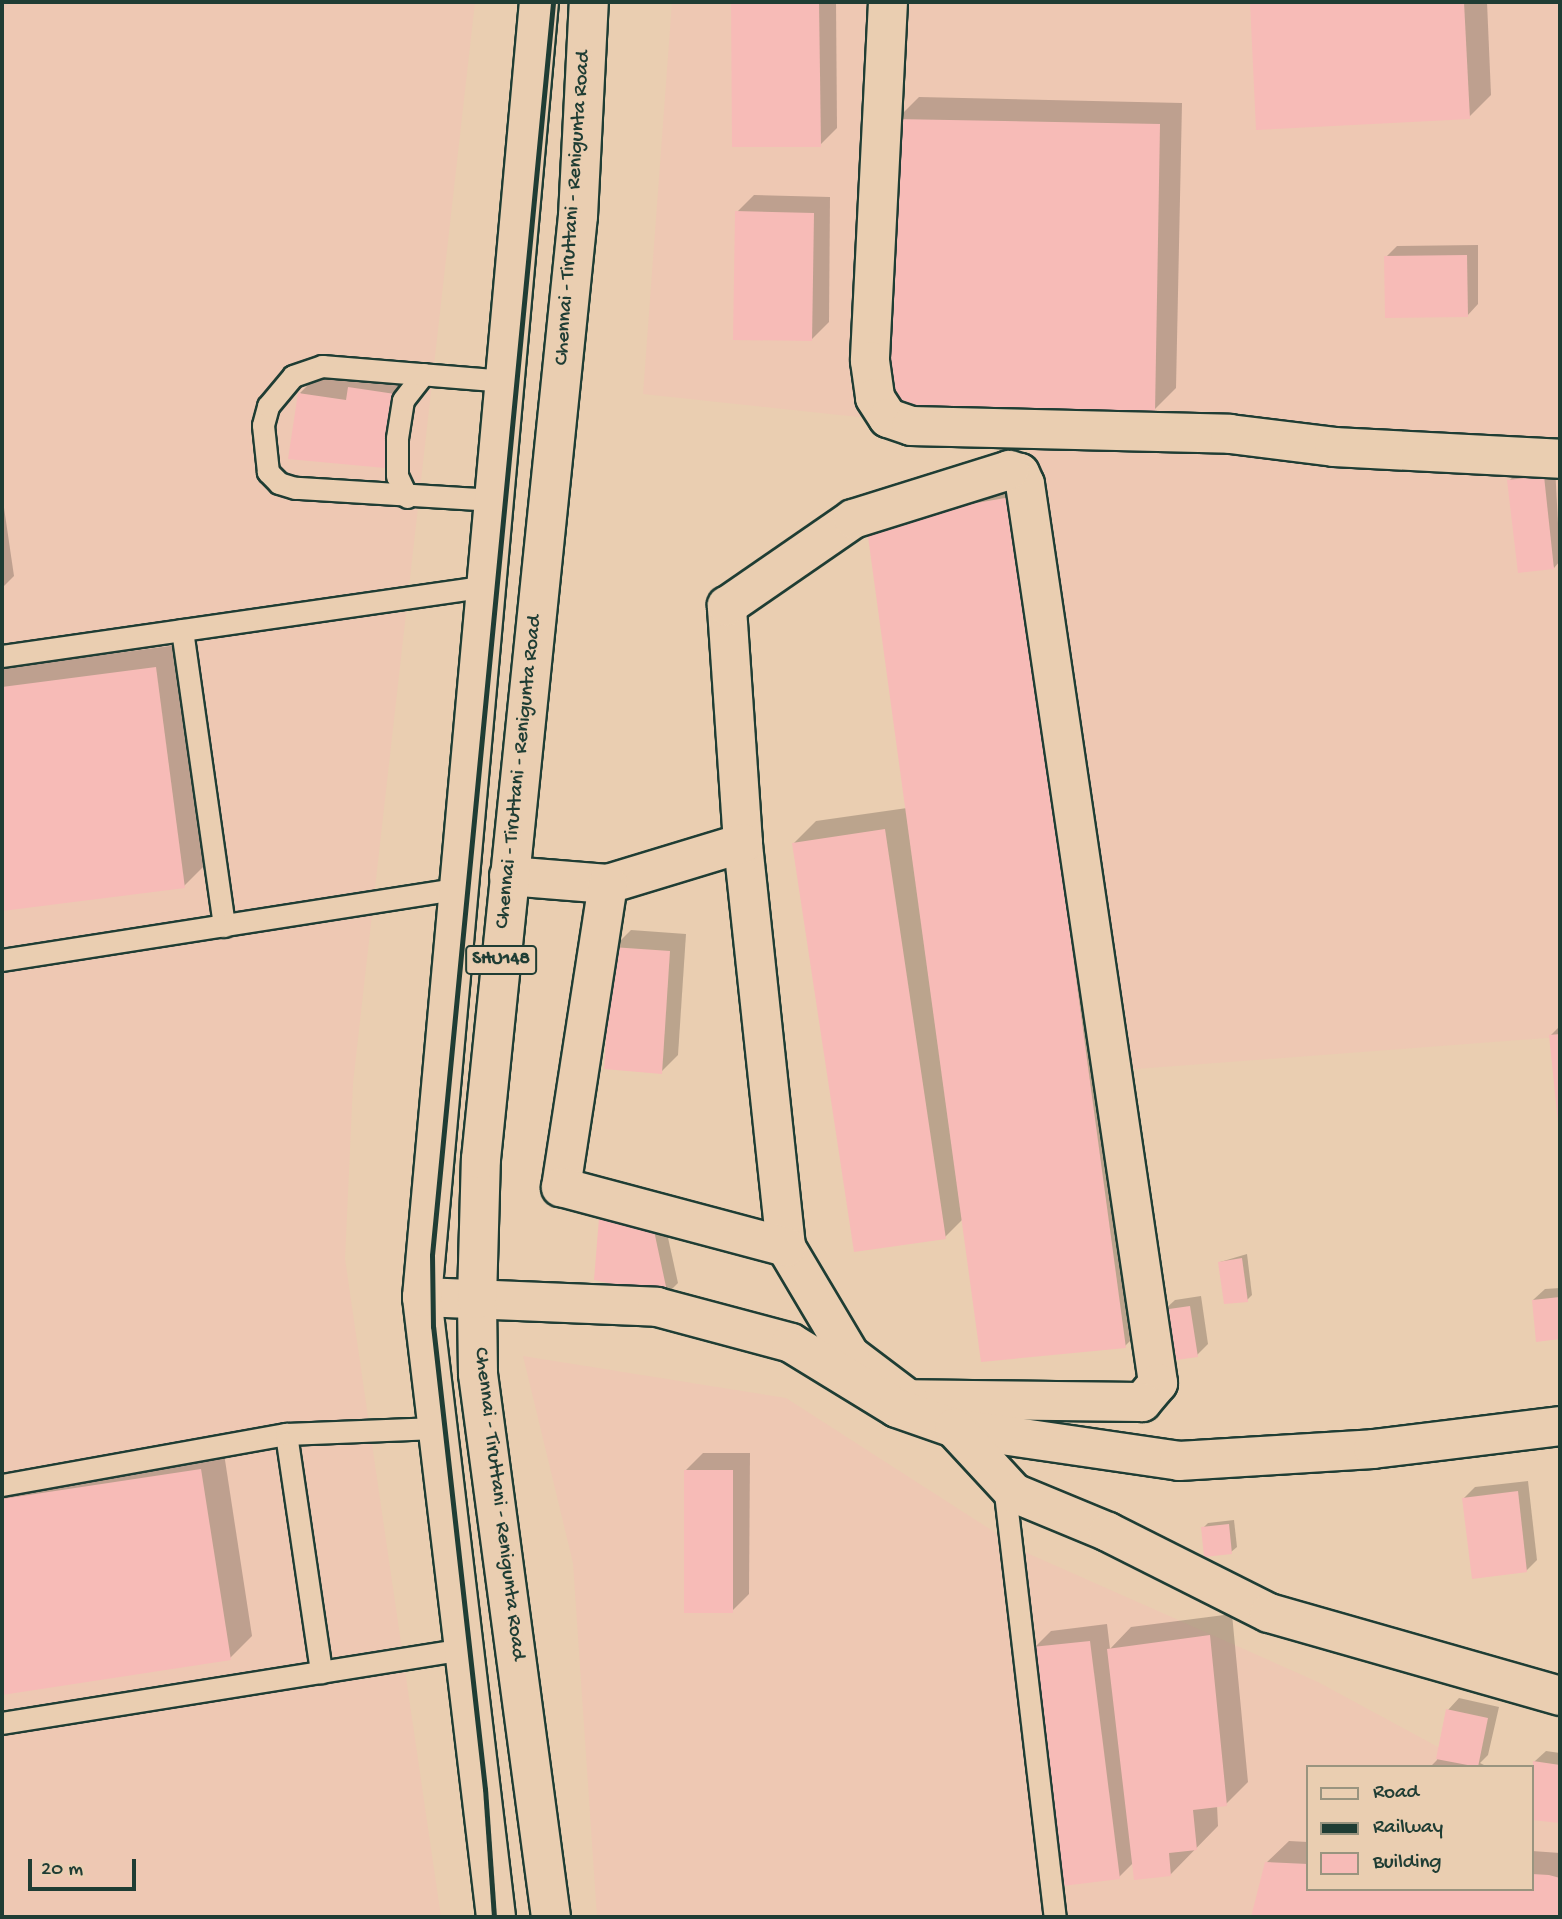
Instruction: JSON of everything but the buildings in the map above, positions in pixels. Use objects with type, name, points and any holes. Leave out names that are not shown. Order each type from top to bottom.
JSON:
[{"type":"street","name":"SHU148","points":[[496,1917],[470,1718],[422,1297],[456,889],[487,586],[539,2]]},
{"type":"street","name":"Chennai - Tiruttani - Renigunta Road","points":[[551,1917],[478,1374],[477,1299],[481,1159],[578,216],[589,2]]},
{"type":"street","points":[[888,2],[870,361],[875,398],[888,418],[911,426],[1230,434],[1334,447],[1560,459]]},
{"type":"street","points":[[1009,470],[1020,473],[1158,1383],[1142,1402],[908,1399],[850,1355],[786,1247],[743,843],[727,606],[853,519],[1009,470]]},
{"type":"street","points":[[509,876],[608,884],[743,843]]},
{"type":"street","points":[[608,884],[561,1187],[786,1247]]},
{"type":"street","points":[[422,1297],[657,1307],[791,1343],[897,1408],[954,1428],[1179,1461],[1373,1449],[1560,1426]]},
{"type":"street","points":[[954,1428],[1014,1493],[1108,1532],[1269,1613],[1560,1696]]},
{"type":"street","points":[[470,1718],[524,1709]]},
{"type":"lane","points":[[494,500],[318,491],[279,483],[268,472],[263,425],[278,391],[293,376],[322,366],[505,381]]},
{"type":"lane","points":[[407,497],[397,476],[397,438],[404,400],[423,374]]},
{"type":"lane","points":[[2,656],[487,586]]},
{"type":"lane","points":[[182,630],[224,926]]},
{"type":"lane","points":[[2,960],[456,889]]},
{"type":"lane","points":[[2,1485],[286,1434],[436,1428]]},
{"type":"lane","points":[[286,1434],[321,1672]]},
{"type":"lane","points":[[1004,1482],[1055,1917]]},
{"type":"lane","points":[[2,1723],[462,1649]]},
{"type":"shaded area","points":[[2,2],[475,2],[353,1083],[345,1259],[441,1917],[2,1917]]},
{"type":"shaded area","points":[[672,2],[1560,2],[1560,1037],[1123,1070],[1027,435],[643,394]]},
{"type":"shaded area","points":[[523,1356],[786,1398],[1027,1553],[1318,1682],[1471,1765],[1306,1765],[1306,1891],[1534,1891],[1534,1799],[1560,1813],[1560,1917],[597,1917],[573,1563]]},
{"type":"railway","points":[[494,1917],[485,1789],[433,1327],[432,1255],[553,2]]}]
